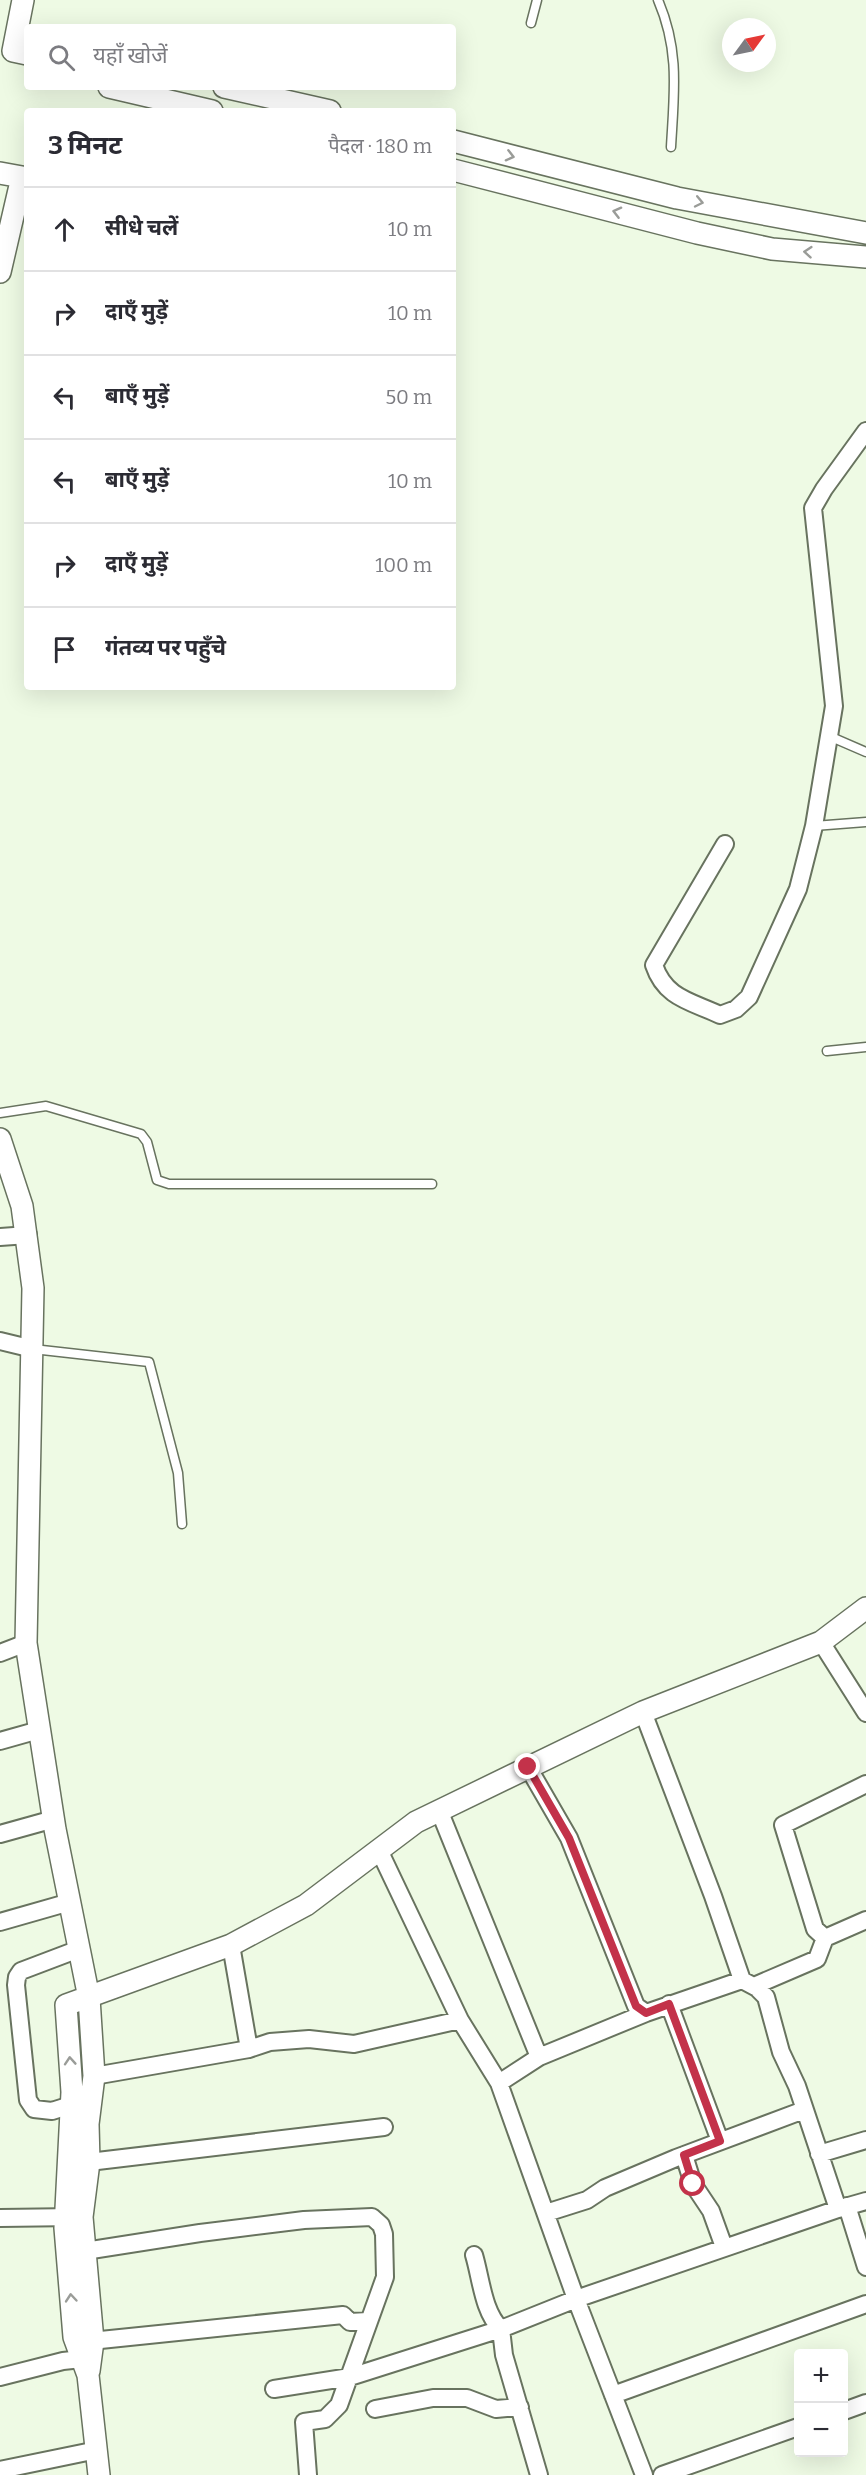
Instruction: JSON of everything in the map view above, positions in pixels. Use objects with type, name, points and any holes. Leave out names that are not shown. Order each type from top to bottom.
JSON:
[{"type":"street","points":[[13,51],[23,0]]},
{"type":"street","points":[[122,90],[199,108]]},
{"type":"street","points":[[237,90],[317,108]]},
{"type":"street","points":[[456,142],[677,198],[866,233]]},
{"type":"street","points":[[456,171],[697,233],[772,249],[866,257]]},
{"type":"street","points":[[0,173],[22,177],[23,192],[0,272]]},
{"type":"street","points":[[725,844],[654,965],[658,978],[668,990],[720,1015],[736,1009],[749,997],[798,889],[814,826],[834,706],[813,508],[866,431]]},
{"type":"street","points":[[0,1140],[22,1206],[28,1234],[33,1288],[26,1643],[54,1819],[89,1998],[94,2076],[88,2124],[89,2162],[74,2217],[85,2251],[86,2355],[99,2475]]},
{"type":"street","points":[[0,1237],[28,1234]]},
{"type":"street","points":[[0,1341],[33,1349]]},
{"type":"street","points":[[86,2355],[74,2337],[74,2217],[66,2005],[231,1945],[306,1905],[416,1822],[643,1712],[821,1642],[866,1608]]},
{"type":"street","points":[[821,1642],[866,1713]]},
{"type":"street","points":[[0,1653],[26,1643]]},
{"type":"street","points":[[643,1712],[748,1983],[766,1997],[781,2052],[819,2154],[866,2267]]},
{"type":"street","points":[[0,1741],[39,1730]]},
{"type":"street","points":[[528,1767],[569,1838],[636,2006],[646,2013]]},
{"type":"street","points":[[825,1938],[815,1929],[783,1825],[866,1784]]},
{"type":"street","points":[[439,1810],[539,2057]]},
{"type":"street","points":[[0,1834],[54,1819]]},
{"type":"street","points":[[379,1850],[460,2020],[499,2083],[576,2299],[644,2475]]},
{"type":"street","points":[[0,1922],[70,1902]]},
{"type":"street","points":[[499,2083],[539,2057],[669,2004],[748,1983],[817,1959],[825,1938],[866,1920]]},
{"type":"street","points":[[231,1945],[249,2049]]},
{"type":"street","points":[[71,2105],[52,2111],[34,2109],[28,2100],[23,2033],[16,1985],[21,1971],[79,1949]]},
{"type":"street","points":[[669,2004],[720,2141]]},
{"type":"street","points":[[94,2076],[249,2049],[270,2042],[309,2038],[354,2044],[460,2020]]},
{"type":"street","points":[[546,2213],[587,2200],[605,2187],[804,2110]]},
{"type":"street","points":[[89,2162],[384,2127]]},
{"type":"street","points":[[819,2154],[866,2140]]},
{"type":"street","points":[[684,2155],[693,2184],[711,2211],[724,2247]]},
{"type":"street","points":[[274,2389],[350,2377],[501,2330],[576,2299],[724,2247],[866,2201]]},
{"type":"street","points":[[0,2218],[74,2217]]},
{"type":"street","points":[[85,2251],[200,2232],[304,2220],[372,2217],[381,2225],[384,2234],[385,2277],[350,2377],[339,2405],[332,2414],[325,2419],[304,2422],[308,2475]]},
{"type":"street","points":[[474,2255],[488,2307],[501,2330],[504,2355],[539,2475]]},
{"type":"street","points":[[613,2396],[866,2304]]},
{"type":"street","points":[[0,2378],[86,2355],[343,2315],[350,2322],[368,2321]]},
{"type":"street","points":[[375,2409],[433,2398],[467,2398],[496,2409],[520,2407]]},
{"type":"street","points":[[848,2409],[866,2403]]},
{"type":"street","points":[[662,2475],[794,2428]]},
{"type":"street","points":[[0,2470],[98,2450]]},
{"type":"lane","points":[[531,23],[537,0]]},
{"type":"lane","points":[[658,0],[673,42],[676,75],[671,147]]},
{"type":"lane","points":[[829,736],[866,753]]},
{"type":"lane","points":[[814,826],[866,822]]},
{"type":"lane","points":[[827,1051],[866,1047]]},
{"type":"lane","points":[[0,1113],[46,1107],[141,1134],[147,1142],[157,1179],[169,1184],[432,1184]]},
{"type":"lane","points":[[33,1349],[149,1362],[178,1473],[182,1524]]},
{"type":"route","points":[[528,1767],[569,1838],[636,2006],[646,2013],[669,2004],[720,2141],[684,2155],[693,2184]]}]
